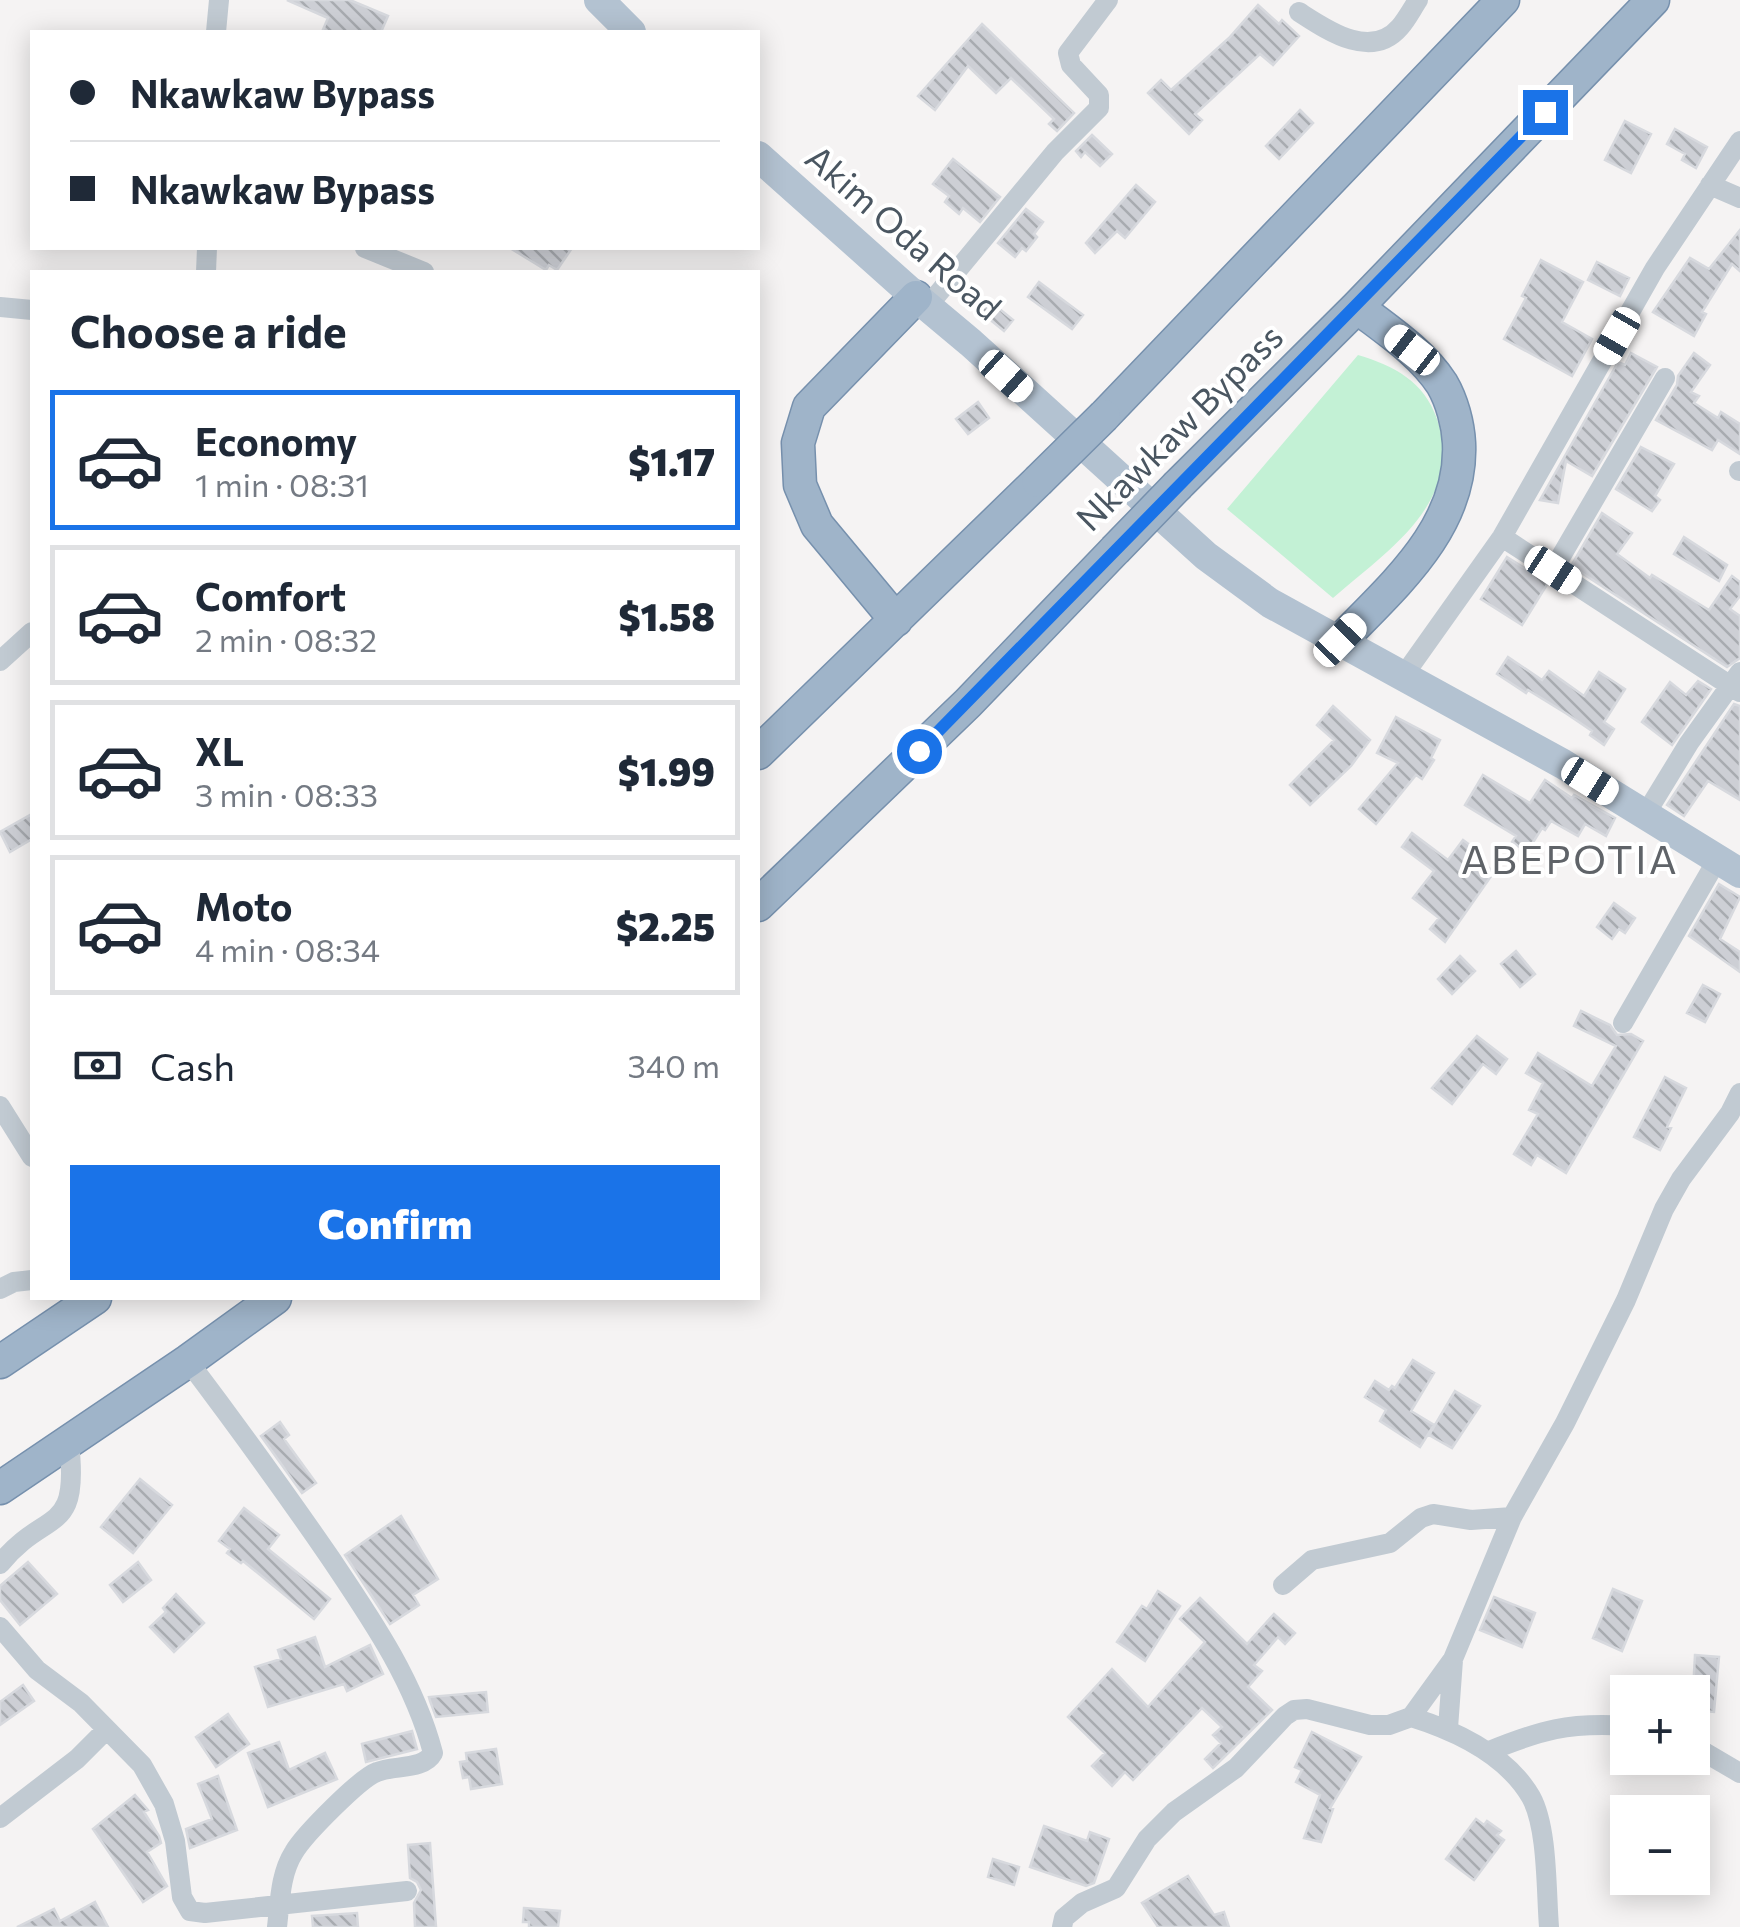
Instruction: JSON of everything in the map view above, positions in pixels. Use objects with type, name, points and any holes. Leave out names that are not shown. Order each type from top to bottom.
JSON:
[{"type":"highway","name":"Nkawkaw Bypass","points":[[760,750],[1104,416],[1503,0]]},
{"type":"highway","name":"Nkawkaw Bypass","points":[[760,904],[954,717],[1653,0]]},
{"type":"highway","points":[[896,620],[817,524],[800,485],[798,443],[809,407],[921,302]]},
{"type":"highway","points":[[1340,640],[1427,547],[1452,500],[1460,466],[1458,426],[1443,386],[1412,350],[1357,307]]},
{"type":"highway","points":[[0,1488],[272,1300]]},
{"type":"highway","points":[[0,1362],[76,1302]]},
{"type":"main road","points":[[598,0],[628,30]]},
{"type":"main road","name":"Akim Oda Road","points":[[760,158],[1206,556],[1270,603],[1563,764],[1728,867]]},
{"type":"street","points":[[216,30],[219,0]]},
{"type":"street","points":[[921,302],[1100,108],[1099,95],[1071,66],[1068,53],[1108,0]]},
{"type":"street","points":[[1299,12],[1335,35],[1365,42],[1398,30],[1418,0]]},
{"type":"street","points":[[1404,675],[1502,537],[1655,268],[1740,141]]},
{"type":"street","points":[[1710,186],[1740,198]]},
{"type":"street","points":[[370,250],[419,270]]},
{"type":"street","points":[[0,308],[30,310]]},
{"type":"street","points":[[1553,570],[1666,378]]},
{"type":"street","points":[[1502,537],[1737,683],[1689,743],[1645,815]]},
{"type":"street","points":[[0,661],[30,634]]},
{"type":"street","points":[[1623,1023],[1728,867]]},
{"type":"street","points":[[1062,1927],[1064,1918],[1082,1903],[1116,1888],[1146,1839],[1174,1812],[1236,1768],[1294,1710],[1307,1709],[1370,1725],[1389,1726],[1412,1717],[1453,1659],[1512,1517],[1626,1300],[1664,1209],[1740,1093]]},
{"type":"street","points":[[0,1106],[30,1153]]},
{"type":"street","points":[[0,1289],[30,1280]]},
{"type":"street","points":[[188,1361],[298,1511],[404,1671],[434,1753],[423,1763],[370,1774],[294,1852],[282,1880],[277,1927]]},
{"type":"street","points":[[0,1564],[16,1544],[58,1518],[68,1506],[72,1479],[69,1443]]},
{"type":"street","points":[[1284,1584],[1312,1560],[1390,1543],[1421,1518],[1433,1514],[1471,1520],[1512,1517]]},
{"type":"street","points":[[0,1627],[37,1670],[81,1703],[142,1765],[164,1804],[175,1841],[182,1897],[190,1911],[204,1913],[407,1891]]},
{"type":"street","points":[[1448,1728],[1453,1659]]},
{"type":"street","points":[[1412,1717],[1448,1728],[1487,1752],[1530,1797],[1540,1823],[1549,1927]]},
{"type":"street","points":[[1487,1752],[1545,1728],[1610,1725]]},
{"type":"street","points":[[0,1818],[77,1759],[106,1730]]},
{"type":"street","points":[[1710,1756],[1740,1773]]},
{"type":"green space","points":[[1358,355],[1384,364],[1416,385],[1437,419],[1443,449],[1440,475],[1431,500],[1416,522],[1333,598],[1227,509]]},
{"type":"building","points":[[287,0],[350,0],[388,16],[382,30],[323,30],[328,18]]},
{"type":"building","points":[[1258,5],[1299,36],[1273,65],[1260,54],[1195,114],[1202,120],[1189,134],[1148,93],[1161,80],[1171,90],[1229,38]]},
{"type":"building","points":[[982,24],[1074,113],[1057,131],[1049,124],[1054,119],[1011,78],[996,93],[968,66],[935,110],[918,96]]},
{"type":"building","points":[[1300,110],[1313,123],[1279,159],[1266,146]]},
{"type":"building","points":[[1625,121],[1651,134],[1631,173],[1605,160]]},
{"type":"building","points":[[1675,129],[1707,147],[1696,168],[1682,160],[1685,154],[1667,144]]},
{"type":"building","points":[[1092,135],[1112,154],[1100,166],[1085,152],[1081,157],[1076,151]]},
{"type":"building","points":[[953,159],[1000,197],[980,222],[963,208],[959,214],[945,202],[949,196],[933,184]]},
{"type":"building","points":[[1136,185],[1155,202],[1125,238],[1117,231],[1095,253],[1086,243]]},
{"type":"building","points":[[1026,209],[1043,222],[1026,251],[1022,248],[1015,257],[998,243]]},
{"type":"building","points":[[1740,230],[1740,271],[1732,264],[1702,312],[1706,314],[1694,336],[1653,312],[1690,258],[1709,269]]},
{"type":"building","points":[[513,250],[571,250],[557,270],[549,265],[546,270]]},
{"type":"building","points":[[1541,260],[1583,282],[1562,322],[1592,339],[1572,376],[1504,339]]},
{"type":"building","points":[[1597,262],[1629,278],[1620,296],[1588,280]]},
{"type":"building","points":[[1039,282],[1083,315],[1072,329],[1028,297]]},
{"type":"building","points":[[986,298],[1013,320],[1004,331],[977,309]]},
{"type":"building","points":[[1631,353],[1657,367],[1592,476],[1566,461],[1558,503],[1540,500],[1618,362],[1625,365]]},
{"type":"building","points":[[1694,353],[1710,365],[1691,392],[1699,396],[1694,403],[1718,418],[1721,412],[1740,424],[1740,454],[1718,440],[1712,450],[1656,420]]},
{"type":"building","points":[[978,402],[989,418],[968,434],[956,419]]},
{"type":"building","points":[[1641,447],[1674,464],[1655,496],[1660,500],[1652,511],[1616,489]]},
{"type":"building","points":[[1602,513],[1632,533],[1617,554],[1650,578],[1652,575],[1709,610],[1732,576],[1740,582],[1740,596],[1730,609],[1740,616],[1740,658],[1727,667],[1571,566]]},
{"type":"building","points":[[1684,537],[1727,565],[1719,581],[1674,554]]},
{"type":"building","points":[[1507,557],[1548,583],[1522,625],[1481,599]]},
{"type":"building","points":[[1508,657],[1542,680],[1549,671],[1584,696],[1599,672],[1625,689],[1604,722],[1614,729],[1604,745],[1590,735],[1592,731],[1567,714],[1497,674]]},
{"type":"building","points":[[1698,681],[1711,689],[1672,745],[1642,722],[1670,682],[1686,695]]},
{"type":"building","points":[[1734,704],[1740,706],[1740,800],[1708,781],[1684,816],[1667,805]]},
{"type":"building","points":[[1333,706],[1370,740],[1351,766],[1310,805],[1290,785],[1334,740],[1317,725]]},
{"type":"building","points":[[1396,717],[1440,740],[1422,779],[1416,775],[1376,824],[1359,809],[1398,763],[1377,753]]},
{"type":"building","points":[[1483,775],[1530,803],[1545,780],[1615,818],[1606,836],[1585,824],[1578,836],[1551,821],[1527,852],[1512,842],[1516,836],[1465,805]]},
{"type":"building","points":[[30,815],[30,840],[10,852],[0,832]]},
{"type":"building","points":[[1412,833],[1448,860],[1463,840],[1482,854],[1478,859],[1494,872],[1445,942],[1430,929],[1439,918],[1413,898],[1434,871],[1402,847]]},
{"type":"building","points":[[1719,884],[1740,897],[1720,939],[1740,952],[1740,972],[1689,936]]},
{"type":"building","points":[[1614,903],[1635,918],[1625,933],[1619,929],[1612,939],[1597,927]]},
{"type":"building","points":[[1516,951],[1535,974],[1520,987],[1501,964]]},
{"type":"building","points":[[1460,956],[1475,971],[1452,994],[1438,979]]},
{"type":"building","points":[[1703,985],[1720,994],[1705,1022],[1687,1013]]},
{"type":"building","points":[[1581,1011],[1610,1025],[1617,1035],[1631,1034],[1643,1041],[1566,1173],[1537,1155],[1531,1165],[1514,1154],[1538,1114],[1529,1110],[1543,1083],[1526,1073],[1538,1053],[1592,1086],[1616,1046],[1574,1026]]},
{"type":"building","points":[[1477,1036],[1507,1059],[1496,1074],[1483,1064],[1452,1104],[1432,1088]]},
{"type":"building","points":[[1665,1077],[1686,1088],[1660,1150],[1634,1137]]},
{"type":"building","points":[[1413,1360],[1434,1373],[1411,1411],[1434,1425],[1420,1447],[1380,1421],[1386,1410],[1365,1397],[1375,1381],[1389,1390],[1395,1388]]},
{"type":"building","points":[[1455,1391],[1480,1406],[1452,1448],[1429,1435]]},
{"type":"building","points":[[280,1422],[289,1435],[284,1439],[316,1483],[302,1493],[261,1436]]},
{"type":"building","points":[[140,1479],[172,1505],[133,1553],[101,1527]]},
{"type":"building","points":[[244,1508],[279,1535],[268,1549],[330,1599],[314,1619],[243,1561],[227,1553],[230,1549],[219,1541]]},
{"type":"building","points":[[401,1516],[438,1579],[413,1595],[419,1605],[390,1624],[345,1555]]},
{"type":"building","points":[[28,1562],[57,1594],[20,1625],[0,1600],[0,1586]]},
{"type":"building","points":[[138,1562],[151,1580],[123,1602],[110,1585]]},
{"type":"building","points":[[1613,1589],[1642,1601],[1622,1651],[1593,1638]]},
{"type":"building","points":[[1158,1591],[1180,1606],[1145,1661],[1117,1642],[1142,1606],[1147,1609]]},
{"type":"building","points":[[176,1594],[204,1623],[174,1652],[150,1627],[166,1612],[163,1608]]},
{"type":"building","points":[[1494,1597],[1535,1613],[1522,1647],[1480,1630]]},
{"type":"building","points":[[1200,1598],[1247,1644],[1274,1614],[1295,1633],[1285,1644],[1278,1637],[1254,1665],[1262,1671],[1248,1687],[1272,1710],[1213,1768],[1205,1759],[1221,1743],[1213,1735],[1222,1727],[1202,1708],[1133,1780],[1125,1772],[1112,1786],[1092,1766],[1105,1753],[1068,1717],[1112,1669],[1148,1707],[1205,1642],[1180,1619]]},
{"type":"building","points":[[315,1637],[325,1667],[370,1645],[383,1674],[347,1691],[344,1684],[268,1707],[255,1667],[281,1659],[278,1650]]},
{"type":"building","points":[[1695,1655],[1719,1657],[1714,1712],[1710,1712],[1710,1675],[1694,1675]]},
{"type":"building","points":[[23,1685],[34,1701],[0,1725],[0,1702]]},
{"type":"building","points":[[486,1692],[488,1712],[436,1717],[429,1697]]},
{"type":"building","points":[[228,1714],[249,1744],[216,1767],[196,1737]]},
{"type":"building","points":[[412,1731],[417,1749],[366,1762],[362,1744]]},
{"type":"building","points":[[1312,1732],[1361,1757],[1330,1808],[1333,1809],[1321,1842],[1304,1838],[1320,1795],[1296,1782],[1302,1770],[1295,1767]]},
{"type":"building","points":[[279,1742],[289,1770],[325,1753],[337,1779],[268,1807],[248,1753]]},
{"type":"building","points":[[496,1749],[502,1784],[471,1789],[469,1777],[463,1778],[460,1762],[467,1761],[466,1753]]},
{"type":"building","points":[[218,1776],[237,1830],[190,1848],[186,1829],[212,1819],[198,1784]]},
{"type":"building","points":[[135,1795],[148,1810],[144,1812],[159,1836],[161,1843],[147,1852],[167,1886],[143,1902],[93,1829]]},
{"type":"building","points":[[1476,1819],[1501,1831],[1497,1835],[1504,1840],[1474,1880],[1446,1859]]},
{"type":"building","points":[[1044,1826],[1087,1841],[1090,1832],[1109,1839],[1094,1883],[1086,1886],[1030,1867]]},
{"type":"building","points":[[430,1843],[436,1927],[415,1927],[414,1903],[421,1890],[410,1878],[408,1845]]},
{"type":"building","points":[[993,1859],[1019,1867],[1014,1885],[988,1877]]},
{"type":"building","points":[[1188,1876],[1214,1915],[1224,1912],[1229,1927],[1158,1927],[1142,1903]]},
{"type":"building","points":[[95,1902],[108,1927],[17,1927],[54,1909],[60,1921]]},
{"type":"building","points":[[524,1908],[560,1911],[558,1927],[529,1927],[529,1922],[523,1922]]},
{"type":"building","points":[[357,1913],[358,1927],[313,1927],[312,1916]]},
{"type":"district","name":"ABEPOTIA","points":[[1570,860]]},
{"type":"route","points":[[919,751],[1545,112]]}]
